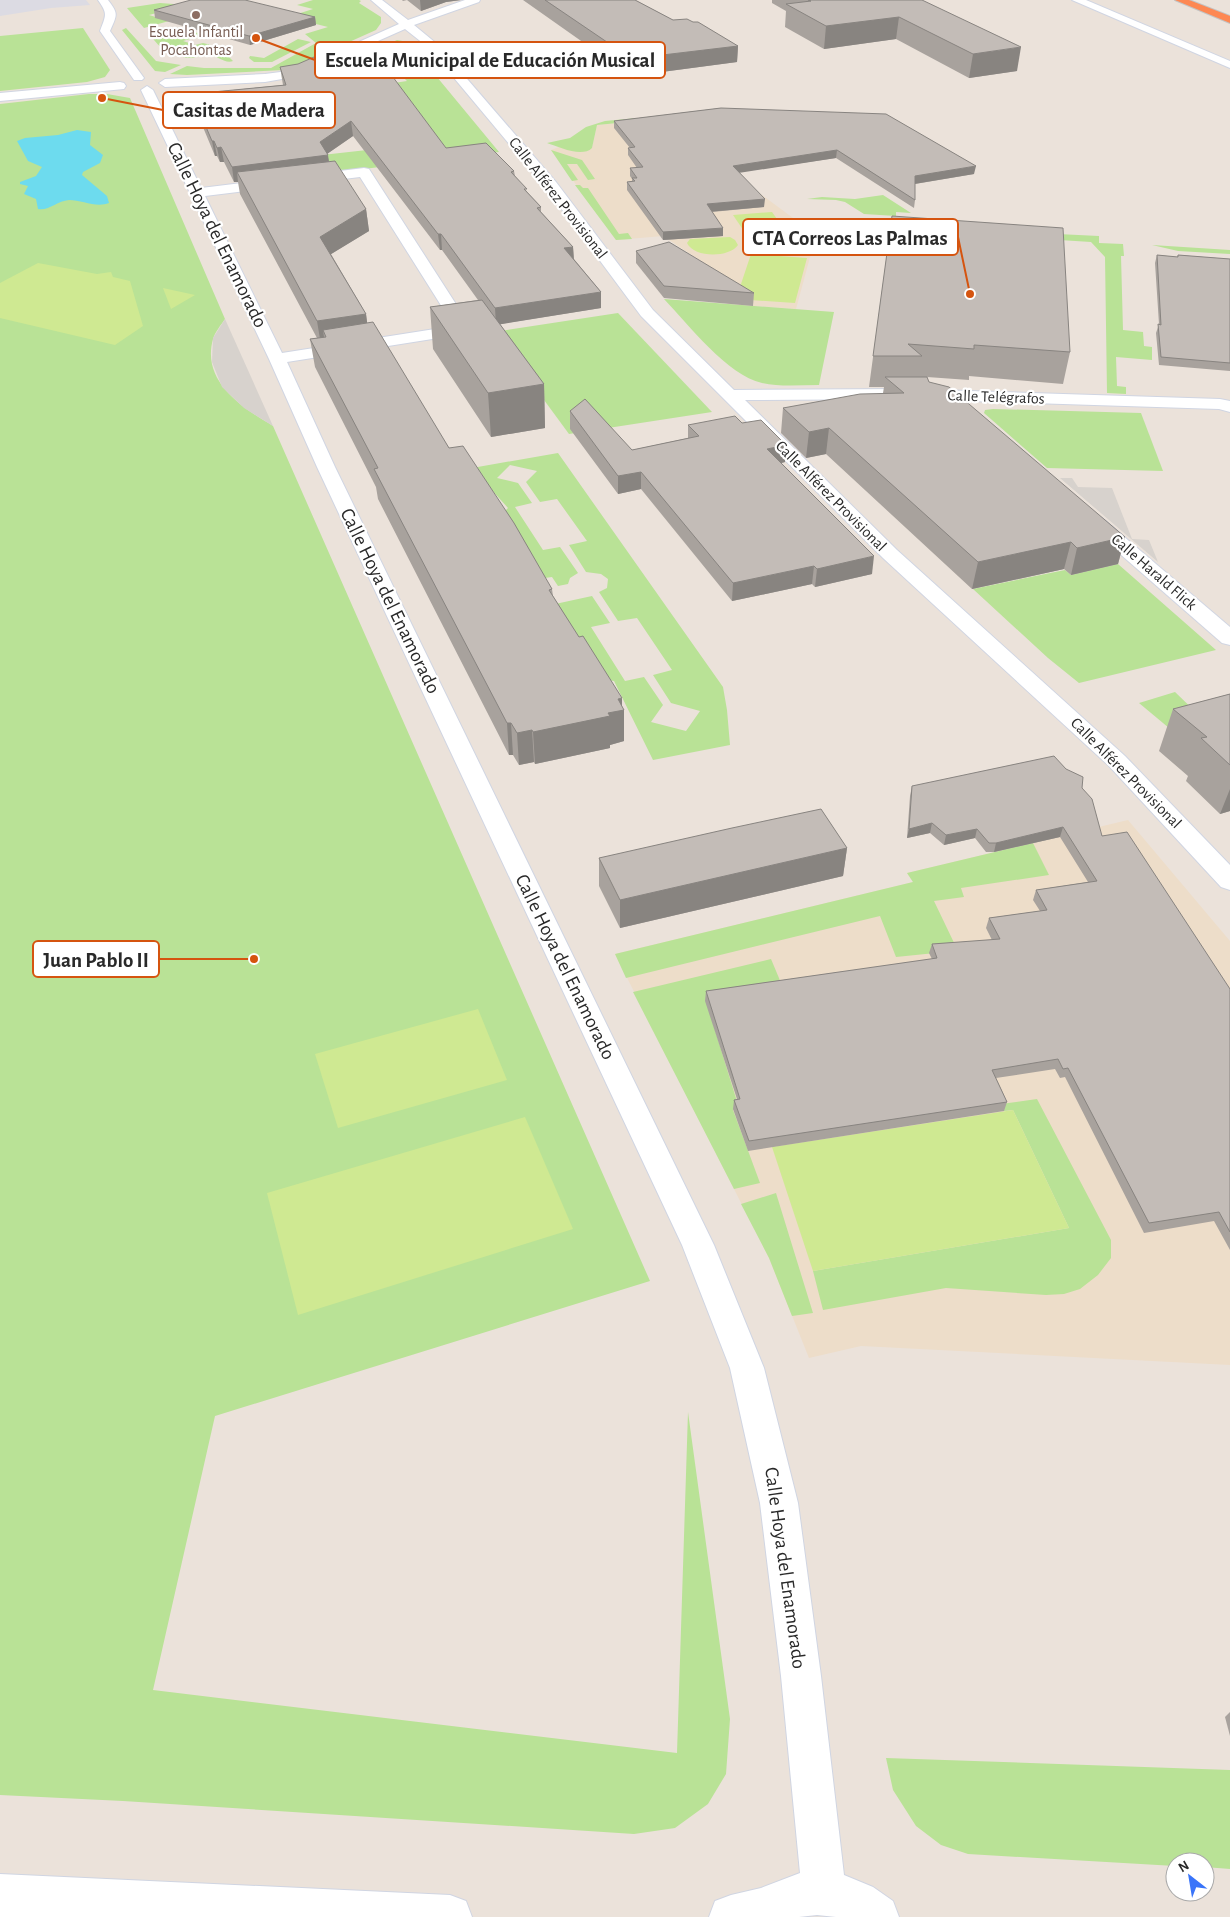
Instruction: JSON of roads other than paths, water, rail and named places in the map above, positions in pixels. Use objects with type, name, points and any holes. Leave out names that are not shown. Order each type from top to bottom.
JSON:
[{"type":"highway","points":[[1180,0],[1230,20]]},
{"type":"highway","points":[[1205,0],[1222,5]]},
{"type":"street","name":"Calle Hoya del Enamorado","points":[[103,0],[111,11],[111,17],[105,31],[143,84],[277,359],[326,467],[698,1245],[747,1368],[779,1503],[802,1686],[824,1892]]},
{"type":"street","name":"Calle Alférez Provisional","points":[[376,0],[433,46],[533,163],[647,313],[732,395],[890,554],[1117,760],[1230,881]]},
{"type":"street","points":[[0,97],[143,84],[291,75],[330,60],[407,24],[475,0]]},
{"type":"street","points":[[1077,0],[1230,65]]},
{"type":"street","points":[[196,193],[364,172],[464,329],[277,359]]},
{"type":"street","points":[[904,394],[950,406],[964,414]]},
{"type":"street","name":"Calle Telégrafos","points":[[732,395],[904,394],[1220,404],[1230,406]]},
{"type":"street","name":"Calle Harald Flick","points":[[1082,511],[1230,638]]},
{"type":"street","points":[[753,1914],[794,1895],[824,1892],[854,1901],[877,1917]]},
{"type":"street","points":[[0,1896],[450,1917]]},
{"type":"water","points":[[77,130],[91,132],[90,145],[103,155],[100,163],[83,172],[82,175],[107,196],[109,203],[99,205],[69,200],[46,209],[38,209],[36,199],[24,194],[28,186],[20,184],[20,182],[36,176],[42,167],[28,161],[17,141],[25,138],[58,135]]},
{"type":"place","name":"Escuela Infantil Pocahontas","points":[[196,15]]},
{"type":"place","name":"Escuela Municipal de Educación Musical","points":[[256,38]]},
{"type":"place","name":"Casitas de Madera","points":[[102,98]]},
{"type":"place","name":"CTA Correos Las Palmas","points":[[970,294]]},
{"type":"place","name":"Juan Pablo II","points":[[254,959]]}]
